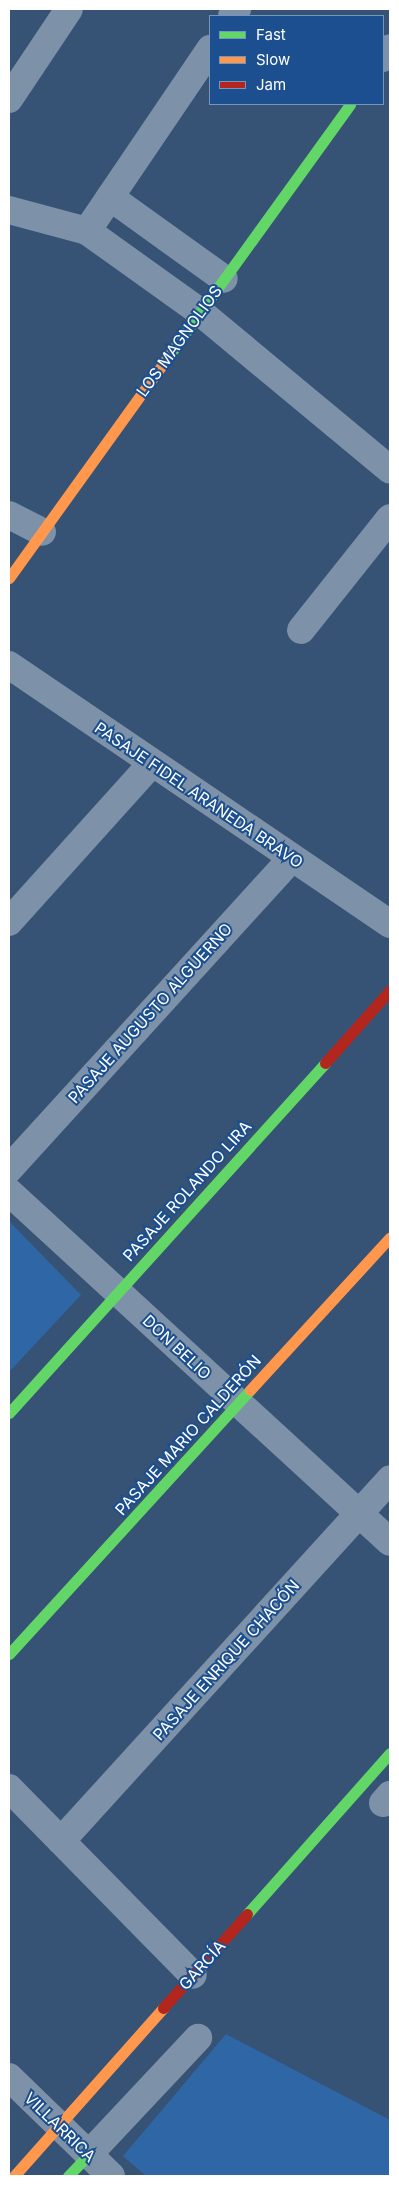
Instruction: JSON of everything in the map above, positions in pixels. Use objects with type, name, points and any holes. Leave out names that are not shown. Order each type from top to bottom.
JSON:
[{"type":"street","points":[[9,99],[69,9]]},
{"type":"street","points":[[87,231],[209,50]]},
{"type":"street","name":"LOS MAGNOLIOS","points":[[9,578],[349,105]]},
{"type":"street","points":[[110,197],[224,279]]},
{"type":"street","points":[[9,210],[87,231],[200,312],[390,470]]},
{"type":"street","points":[[9,515],[42,532]]},
{"type":"street","points":[[301,630],[390,518]]},
{"type":"street","name":"PASAJE FIDEL ARANEDA BRAVO","points":[[9,665],[390,924]]},
{"type":"street","points":[[9,922],[152,763]]},
{"type":"street","name":"PASAJE AUGUSTO ALGUERNO","points":[[9,1168],[292,858]]},
{"type":"street","name":"PASAJE ROLANDO LIRA","points":[[9,1413],[390,990]]},
{"type":"street","name":"DON BELIO","points":[[9,1192],[390,1542]]},
{"type":"street","name":"PASAJE MARIO CALDERÓN","points":[[9,1654],[390,1237]]},
{"type":"street","name":"PASAJE ENRIQUE CHACÓN","points":[[61,1841],[390,1479]]},
{"type":"street","name":"GARCÍA","points":[[14,2176],[390,1753]]},
{"type":"street","points":[[9,1788],[193,1975]]},
{"type":"street","points":[[68,2176],[198,2038]]},
{"type":"street","name":"VILLARRICA","points":[[9,2077],[57,2128],[111,2176]]},
{"type":"shaded area","points":[[9,1221],[81,1295],[11,1370],[9,1368]]},
{"type":"shaded area","points":[[226,2034],[390,2120],[390,2176],[146,2176],[123,2156]]},
{"type":"traffic: fast","points":[[170,354],[349,105]]},
{"type":"traffic: fast","points":[[9,1413],[325,1063]]},
{"type":"traffic: fast","points":[[9,1654],[250,1390]]},
{"type":"traffic: fast","points":[[247,1914],[390,1753]]},
{"type":"traffic: fast","points":[[68,2176],[88,2155]]},
{"type":"traffic: slow","points":[[9,578],[170,354]]},
{"type":"traffic: slow","points":[[250,1390],[390,1237]]},
{"type":"traffic: slow","points":[[14,2176],[163,2008]]},
{"type":"traffic: jam","points":[[325,1063],[390,990]]},
{"type":"traffic: jam","points":[[163,2008],[247,1914]]}]
